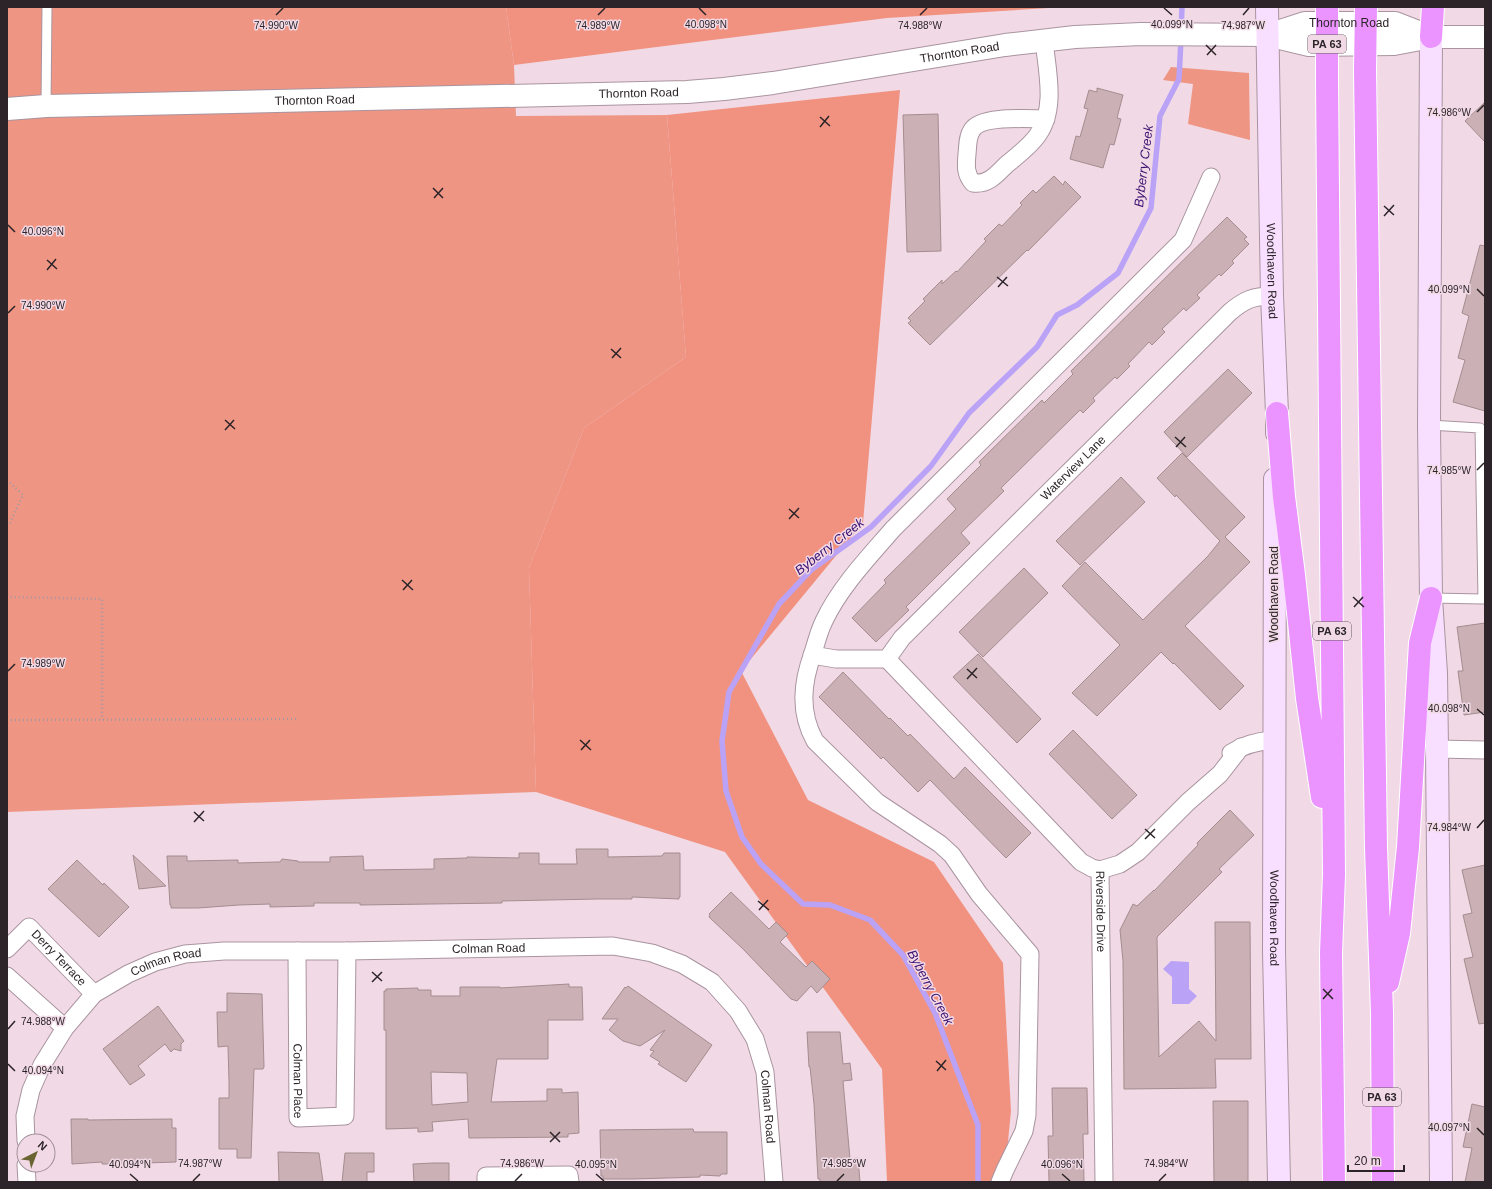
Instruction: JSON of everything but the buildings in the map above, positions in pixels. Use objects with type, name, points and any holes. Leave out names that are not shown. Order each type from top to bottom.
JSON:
[{"type":"highway","name":"PA 63","points":[[1327,7],[1334,875],[1331,953],[1334,1182]]},
{"type":"highway","name":"PA 63","points":[[1366,7],[1364,70],[1376,848],[1382,1012],[1383,1182]]},
{"type":"highway","points":[[1431,37],[1434,7]]},
{"type":"highway","points":[[1277,413],[1284,497],[1308,698],[1334,875]]},
{"type":"highway","points":[[1382,1012],[1399,933],[1408,847],[1420,643],[1431,598]]},
{"type":"main road","name":"Woodhaven Road","points":[[1267,7],[1272,296],[1277,413],[1275,496],[1274,951],[1279,1182]]},
{"type":"main road","points":[[1431,37],[1429,425],[1431,598],[1436,673],[1441,1182]]},
{"type":"street","name":"Thornton Road","points":[[7,109],[46,106],[709,90],[773,83],[1005,45],[1044,40],[1141,34],[1267,35],[1309,45],[1394,44],[1431,37],[1485,38]]},
{"type":"street","points":[[1044,40],[1048,105],[1046,119],[1042,129],[1031,143],[990,180],[980,184],[973,183],[969,178],[966,167],[968,137],[972,128],[979,123],[990,120],[1046,119]]},
{"type":"street","points":[[1000,1182],[1024,1131],[1027,1115],[1030,954],[979,894],[952,855],[940,844],[877,802],[814,741],[809,732],[806,717],[804,687],[806,674],[824,621],[843,590],[860,568],[893,529],[1183,240],[1211,177]]},
{"type":"street","name":"Waterview Lane","points":[[887,659],[902,638],[1230,312],[1257,296],[1272,296]]},
{"type":"street","points":[[812,655],[836,659],[887,659]]},
{"type":"street","name":"Riverside Drive","points":[[887,659],[1081,862],[1092,868],[1100,870],[1104,1182]]},
{"type":"street","points":[[1100,870],[1120,864],[1138,852],[1188,802],[1220,774],[1241,747],[1251,743],[1274,740]]},
{"type":"street","points":[[1437,749],[1485,750]]},
{"type":"street","name":"Derry Terrace","points":[[7,949],[29,927],[94,994]]},
{"type":"street","name":"Colman Road","points":[[26,1133],[25,1116],[31,1090],[42,1066],[65,1028],[94,994],[128,974],[155,962],[185,954],[224,951],[347,951],[613,946],[652,952],[682,964],[712,982],[738,1011],[755,1040],[765,1072],[774,1182]]},
{"type":"street","name":"Colman Place","points":[[297,951],[298,1118],[345,1116],[347,951]]},
{"type":"street","points":[[7,976],[65,1028]]},
{"type":"street","points":[[486,1182],[486,1176],[569,1175],[570,1182]]},
{"type":"lane","points":[[46,7],[46,106]]},
{"type":"lane","points":[[1429,425],[1480,428],[1483,599],[1431,598]]},
{"type":"path","points":[[7,480],[24,495],[7,526]]},
{"type":"path","points":[[7,596],[102,599],[102,720]]},
{"type":"path","points":[[7,720],[299,719]]},
{"type":"shaded area","points":[[7,7],[506,7],[514,65],[516,116],[667,115],[686,357],[584,428],[529,568],[536,792],[7,812]]},
{"type":"shaded area","points":[[506,7],[1065,7],[887,18],[514,65]]},
{"type":"shaded area","points":[[1171,67],[1249,73],[1250,140],[1188,124],[1193,84],[1163,80]]},
{"type":"shaded area","points":[[900,90],[863,523],[741,671],[808,800],[934,862],[1003,963],[1011,1111],[1004,1182],[887,1182],[882,1069],[725,852],[536,792],[529,568],[584,428],[686,357],[667,115]]},
{"type":"shaded area","points":[[1171,961],[1189,962],[1189,989],[1197,996],[1189,1004],[1172,1004],[1172,977],[1163,969]]},
{"type":"waterway","name":"Byberry Creek","points":[[1181,31],[1182,7]]},
{"type":"waterway","name":"Byberry Creek","points":[[978,1182],[978,1125],[935,1013],[903,955],[870,920],[830,905],[803,904],[761,864],[742,837],[726,791],[722,741],[729,692],[779,604],[811,570],[871,527],[931,466],[969,413],[1037,347],[1057,315],[1077,305],[1118,273],[1151,208],[1160,116],[1179,79],[1181,39]]}]
